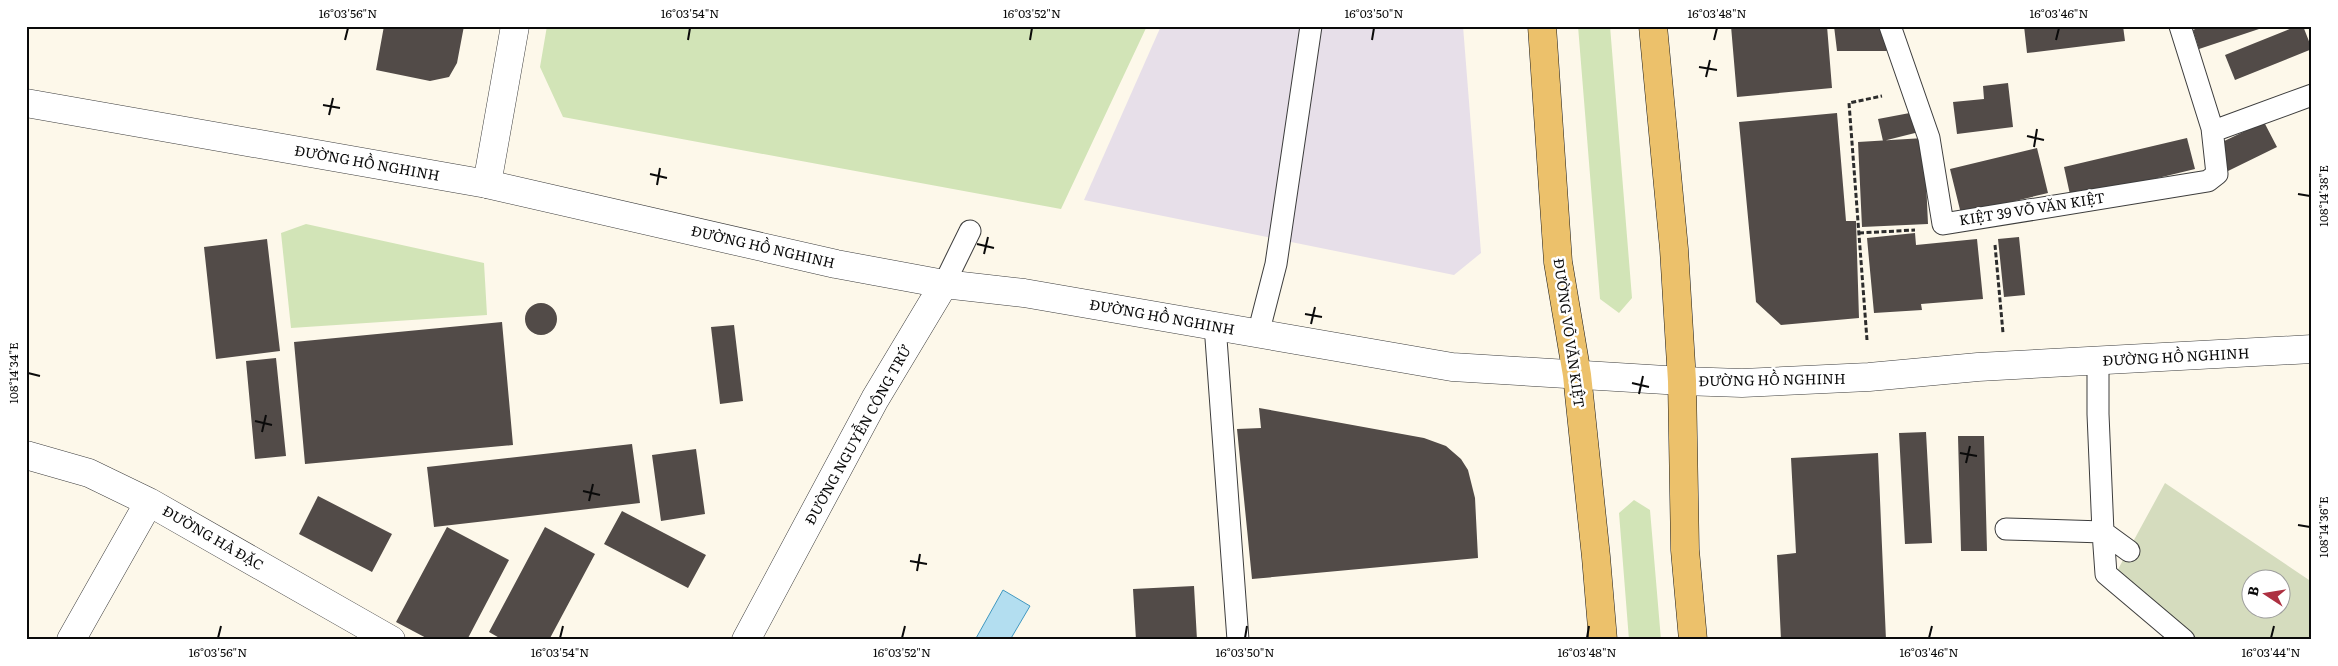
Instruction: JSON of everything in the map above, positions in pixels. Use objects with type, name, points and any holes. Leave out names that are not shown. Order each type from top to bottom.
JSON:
[{"type":"main road","name":"ĐƯỜNG VÕ VĂN KIỆT","points":[[1542,26],[1558,262],[1577,374],[1603,640]]},
{"type":"main road","points":[[1653,26],[1674,249],[1682,381],[1685,550],[1693,640]]},
{"type":"street","points":[[487,184],[515,26]]},
{"type":"street","name":"ĐƯỜNG HỒ NGHINH","points":[[26,103],[487,184],[836,264],[944,284],[1024,293],[1452,367],[1742,383],[1869,377],[2006,366],[2312,349]]},
{"type":"street","name":"ĐƯỜNG NGUYỄN CÔNG TRỨ","points":[[746,640],[875,399],[944,284]]},
{"type":"street","name":"ĐƯỜNG HÀ ĐẶC","points":[[26,455],[89,473],[149,502],[391,640]]},
{"type":"street","points":[[71,640],[149,502]]},
{"type":"lane","points":[[1258,334],[1276,264],[1311,26]]},
{"type":"lane","name":"KIỆT 39 VÕ VĂN KIỆT","points":[[1890,26],[1929,138],[1943,224],[2208,181],[2217,174],[2212,128],[2180,26]]},
{"type":"lane","points":[[2212,128],[2220,129],[2312,95]]},
{"type":"lane","name":"ĐƯỜNG NGUYỄN CÔNG TRỨ","points":[[944,284],[970,231]]},
{"type":"lane","points":[[1214,325],[1238,640]]},
{"type":"lane","points":[[2098,361],[2098,414],[2106,574],[2184,640]]},
{"type":"lane","points":[[2006,529],[2103,532],[2129,551]]},
{"type":"path","points":[[1867,340],[1849,102],[1913,89]]},
{"type":"path","points":[[1858,233],[1932,229],[1943,224]]},
{"type":"path","points":[[1994,240],[2006,366]]},
{"type":"shaded area","points":[[1161,26],[1463,26],[1481,253],[1454,275],[1084,200]]},
{"type":"green space","points":[[547,26],[1147,26],[1061,209],[563,117],[540,67]]},
{"type":"green space","points":[[1578,26],[1610,26],[1632,298],[1619,313],[1600,299]]},
{"type":"green space","points":[[306,224],[484,263],[487,315],[291,328],[281,233]]},
{"type":"green space","points":[[2165,483],[2312,582],[2312,640],[2196,640],[2116,573]]},
{"type":"green space","points":[[1634,500],[1650,510],[1661,640],[1629,640],[1619,513]]},
{"type":"water","points":[[1003,590],[1030,606],[1010,640],[975,640]]},
{"type":"building","points":[[384,26],[464,26],[457,63],[449,77],[430,81],[376,70]]},
{"type":"building","points":[[1731,26],[1827,26],[1832,88],[1737,97]]},
{"type":"building","points":[[1834,26],[1880,26],[1887,51],[1837,51]]},
{"type":"building","points":[[2024,26],[2123,26],[2125,41],[2027,53]]},
{"type":"building","points":[[2202,26],[2265,27],[2199,49],[2193,30]]},
{"type":"building","points":[[2297,26],[2303,26],[2312,49],[2235,80],[2225,55]]},
{"type":"building","points":[[2008,83],[2013,127],[1957,134],[1953,102],[1984,99],[1983,86]]},
{"type":"building","points":[[1915,112],[1919,132],[1883,141],[1878,119]]},
{"type":"building","points":[[1837,113],[1846,221],[1856,221],[1859,318],[1781,325],[1756,302],[1739,122]]},
{"type":"building","points":[[2264,122],[2277,147],[2228,171],[2216,145]]},
{"type":"building","points":[[1924,138],[1928,224],[1862,227],[1858,142]]},
{"type":"building","points":[[2187,138],[2195,169],[2071,199],[2064,167]]},
{"type":"building","points":[[2037,148],[2048,193],[1961,214],[1950,169]]},
{"type":"building","points":[[1915,233],[1916,245],[1977,239],[1983,299],[1921,304],[1922,310],[1874,313],[1867,238]]},
{"type":"building","points":[[2019,237],[2025,295],[2004,297],[1998,239]]},
{"type":"building","points":[[267,239],[280,351],[216,359],[204,247]]},
{"type":"building","points":[[541,303],[553,307],[557,319],[553,331],[541,335],[529,331],[525,319],[529,307]]},
{"type":"building","points":[[502,322],[513,445],[305,464],[294,342]]},
{"type":"building","points":[[734,325],[743,401],[720,404],[711,327]]},
{"type":"building","points":[[276,358],[286,456],[255,459],[246,361]]},
{"type":"building","points":[[1259,408],[1424,438],[1446,446],[1461,459],[1468,470],[1475,498],[1478,558],[1252,579],[1237,429],[1261,428]]},
{"type":"building","points":[[1926,432],[1932,543],[1905,544],[1899,433]]},
{"type":"building","points":[[1958,436],[1984,436],[1987,551],[1961,551]]},
{"type":"building","points":[[632,444],[640,503],[434,527],[427,467]]},
{"type":"building","points":[[696,449],[705,514],[661,521],[652,455]]},
{"type":"building","points":[[1878,453],[1886,640],[1781,640],[1777,555],[1796,553],[1791,458]]},
{"type":"building","points":[[318,496],[392,534],[372,572],[299,534]]},
{"type":"building","points":[[622,511],[706,555],[688,588],[604,544]]},
{"type":"building","points":[[447,527],[509,560],[467,640],[430,640],[396,622]]},
{"type":"building","points":[[545,527],[595,554],[549,640],[503,640],[489,632]]},
{"type":"building","points":[[1194,586],[1197,640],[1136,640],[1133,589]]}]
